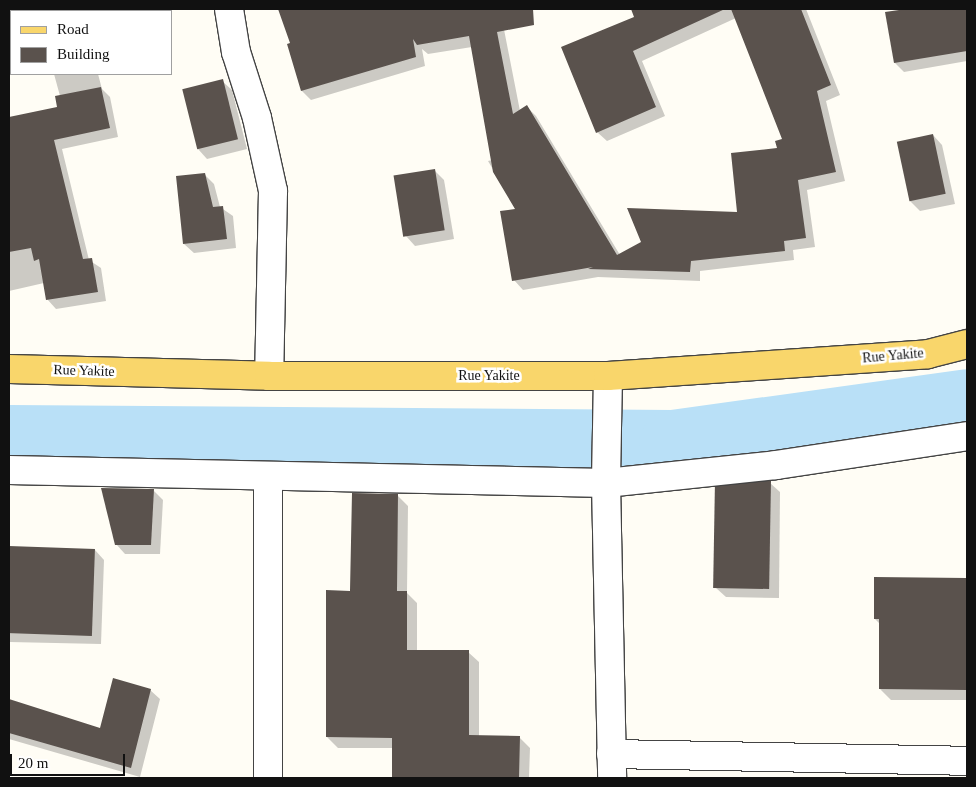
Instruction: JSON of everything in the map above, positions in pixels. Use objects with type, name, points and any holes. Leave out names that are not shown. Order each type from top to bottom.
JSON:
[{"type":"main road","name":"Rue Yakite","points":[[9,369],[268,376],[608,376],[765,367],[928,354],[967,344]]},
{"type":"street","points":[[229,9],[236,52],[257,118],[273,191],[268,376]]},
{"type":"street","points":[[608,376],[606,471],[611,766],[967,761]]},
{"type":"street","points":[[9,470],[268,478],[606,471],[776,465],[967,436]]},
{"type":"street","points":[[268,478],[268,778]]},
{"type":"building","points":[[278,9],[533,9],[534,25],[497,32],[513,114],[527,105],[617,255],[641,242],[627,208],[737,212],[731,153],[777,148],[775,141],[782,139],[731,9],[801,9],[831,85],[817,91],[836,172],[798,180],[806,238],[784,241],[785,251],[691,261],[690,272],[588,269],[593,267],[512,281],[500,211],[515,209],[493,172],[469,36],[417,45],[413,39],[416,57],[301,91],[287,44],[290,43]]},
{"type":"building","points":[[631,9],[725,9],[633,51],[656,107],[596,133],[561,47],[634,17]]},
{"type":"building","points":[[906,9],[967,9],[967,51],[894,63],[885,12]]},
{"type":"building","points":[[223,79],[238,139],[197,149],[182,89]]},
{"type":"building","points":[[101,87],[110,128],[54,140],[83,259],[92,258],[98,292],[46,300],[39,259],[34,261],[31,248],[9,252],[9,117],[57,107],[55,96]]},
{"type":"building","points":[[933,134],[946,194],[909,201],[897,142]]},
{"type":"building","points":[[435,169],[445,230],[403,237],[394,176]]},
{"type":"building","points":[[205,173],[213,207],[223,206],[227,239],[183,244],[176,176]]},
{"type":"building","points":[[715,480],[771,481],[769,589],[713,588]]},
{"type":"building","points":[[101,488],[154,489],[151,545],[115,545]]},
{"type":"building","points":[[352,493],[398,494],[397,591],[407,591],[407,650],[469,650],[469,735],[520,736],[519,778],[392,778],[392,738],[326,737],[326,590],[350,591]]},
{"type":"building","points":[[9,546],[95,549],[92,636],[9,633]]},
{"type":"building","points":[[874,577],[967,578],[967,690],[879,689],[879,619],[874,619]]},
{"type":"building","points":[[113,678],[151,689],[131,768],[9,733],[9,699],[100,728]]},
{"type":"waterway","points":[[9,439],[673,444],[967,403]]}]
